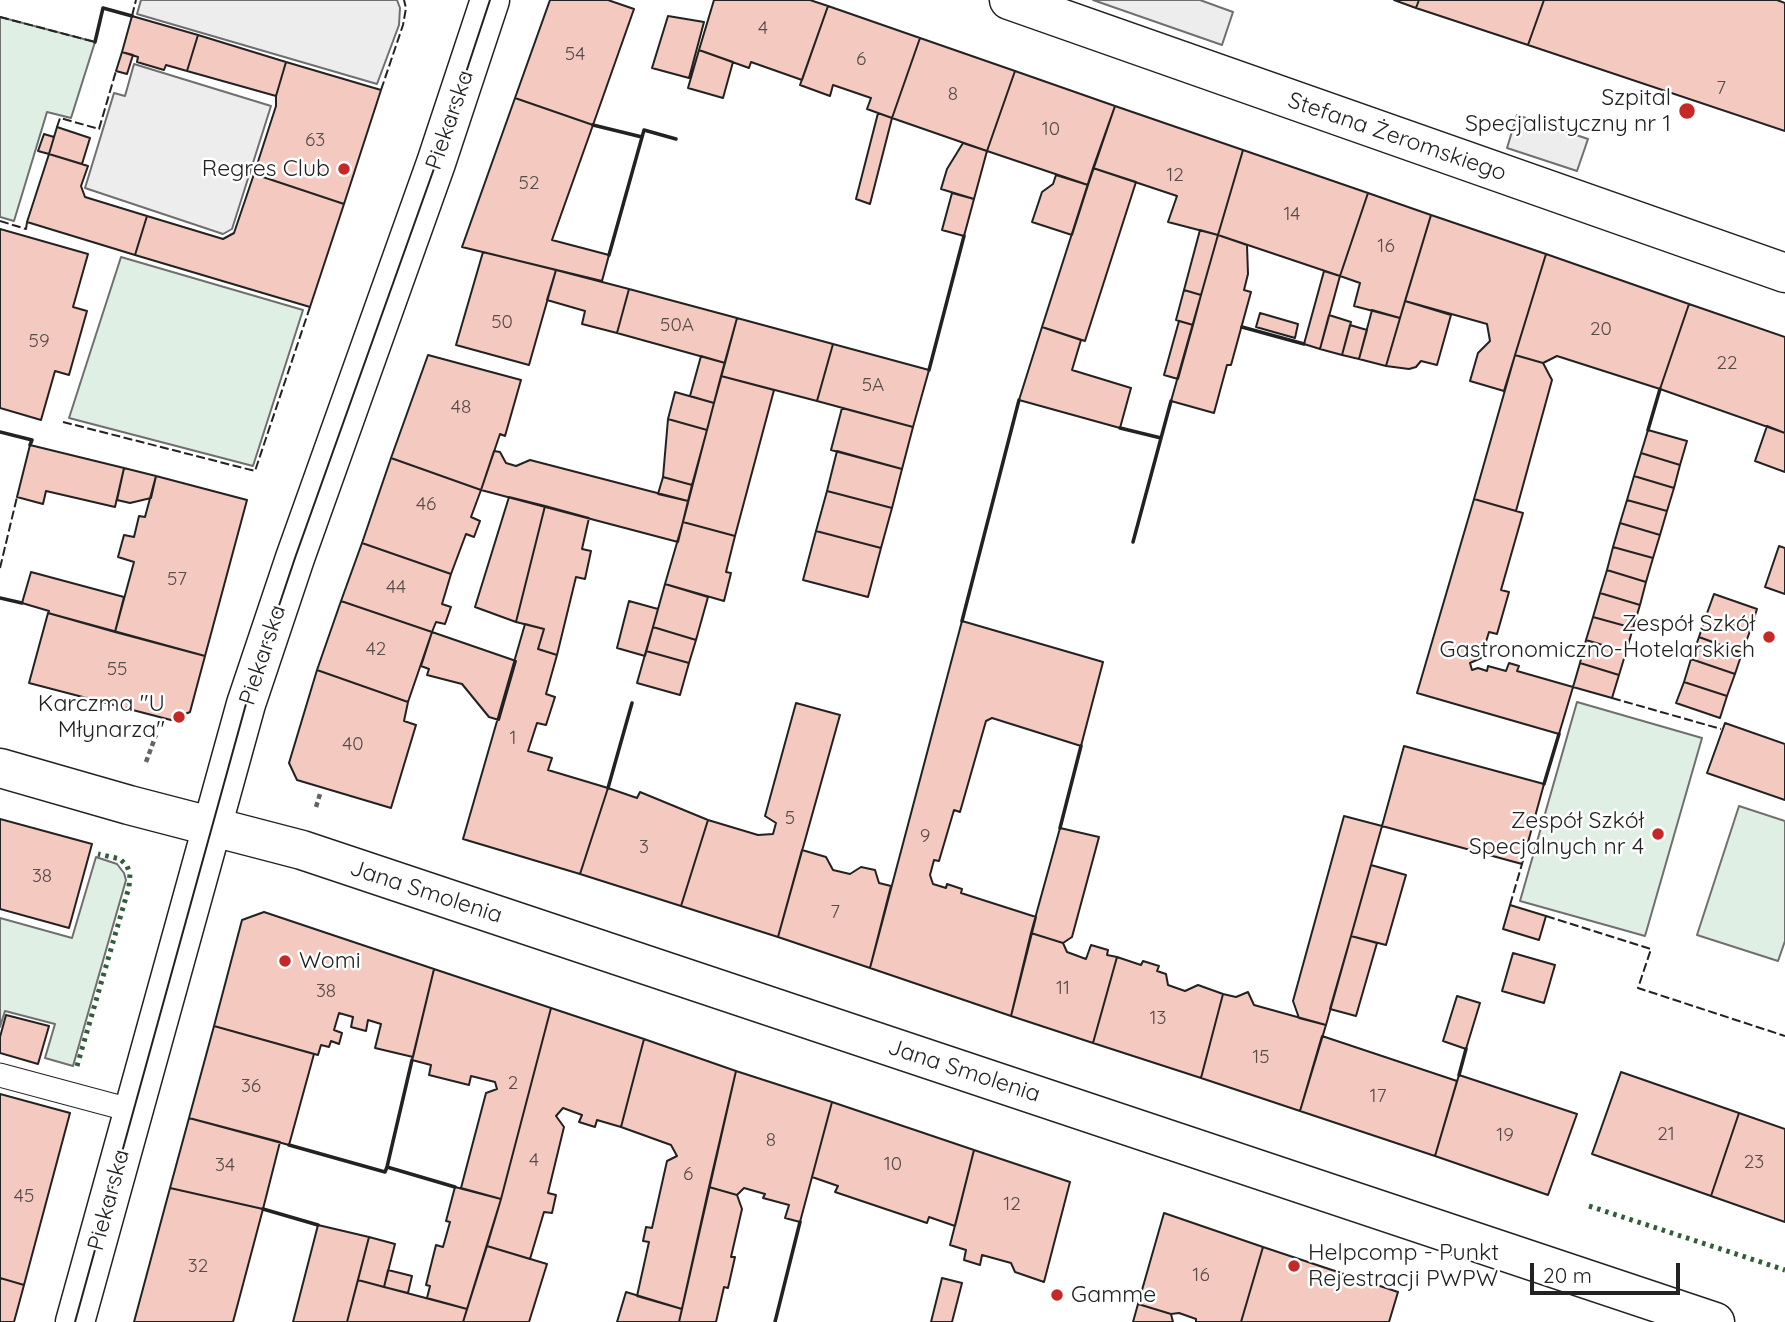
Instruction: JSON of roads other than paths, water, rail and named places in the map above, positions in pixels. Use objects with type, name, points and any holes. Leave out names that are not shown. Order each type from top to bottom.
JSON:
[{"type":"street","name":"Piekarska","points":[[75,1322],[246,704],[295,558],[436,163],[490,0]]},
{"type":"street","name":"Stefana Żeromskiego","points":[[1009,0],[1785,273]]},
{"type":"street","name":"Jana Smolenia","points":[[0,768],[302,850],[1715,1322]]},
{"type":"lane","points":[[0,1075],[134,1111]]},
{"type":"tram line","points":[[75,1322],[246,704],[295,558],[436,163],[490,0]]},
{"type":"place","name":"Szpital Specjalistyczny nr 1","points":[[1687,111]]},
{"type":"place","name":"Regres Club","points":[[344,169]]},
{"type":"place","name":"Zespół Szkół Gastronomiczno-Hotelarskich","points":[[1769,637]]},
{"type":"place","name":"Karczma \"U Młynarza\"","points":[[179,717]]},
{"type":"place","name":"Zespół Szkół Specjalnych nr 4","points":[[1658,834]]},
{"type":"place","name":"Womi","points":[[285,961]]},
{"type":"place","name":"Helpcomp - Punkt Rejestracji PWPW","points":[[1294,1266]]},
{"type":"place","name":"Gamme","points":[[1057,1295]]}]
